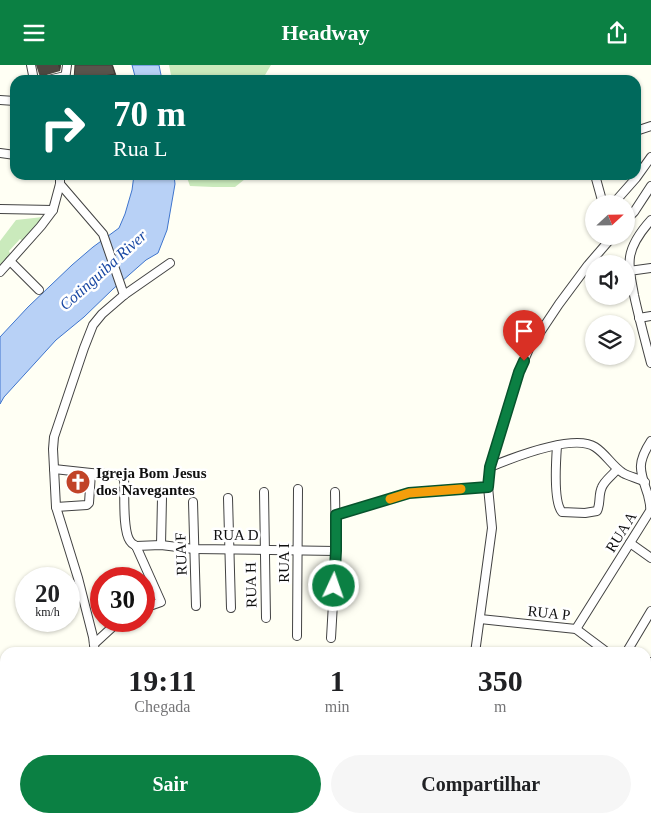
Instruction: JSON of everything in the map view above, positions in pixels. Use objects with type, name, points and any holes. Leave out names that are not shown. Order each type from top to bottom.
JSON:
[{"type":"street","points":[[641,169],[651,157]]},
{"type":"street","points":[[0,271],[53,210],[60,180]]},
{"type":"street","points":[[596,180],[601,195]]},
{"type":"street","points":[[620,195],[632,180]]},
{"type":"street","points":[[60,184],[105,237],[124,295]]},
{"type":"street","points":[[635,210],[651,186]]},
{"type":"street","points":[[0,209],[53,210]]},
{"type":"street","points":[[630,255],[634,243],[650,222]]},
{"type":"street","points":[[476,647],[492,528],[488,487],[490,467],[519,372],[529,349],[559,304],[605,245]]},
{"type":"street","points":[[10,261],[39,290]]},
{"type":"street","points":[[94,647],[78,578],[56,507],[53,449],[55,432],[93,325],[124,295],[170,263]]},
{"type":"street","points":[[635,270],[651,268]]},
{"type":"street","points":[[635,299],[651,363]]},
{"type":"street","points":[[639,318],[651,316]]},
{"type":"street","points":[[490,467],[520,455],[567,443],[581,442],[590,444],[600,451],[617,469],[645,482]]},
{"type":"street","name":"RUA A","points":[[576,629],[650,511],[649,496],[640,463],[650,444]]},
{"type":"street","points":[[557,446],[555,465],[557,501],[562,512],[585,513],[597,511],[603,485],[612,477],[617,469]]},
{"type":"street","points":[[54,469],[120,475],[124,478],[126,532],[129,539],[136,545],[146,567]]},
{"type":"street","points":[[56,507],[88,505],[91,473]]},
{"type":"street","points":[[336,515],[409,493],[488,487]]},
{"type":"street","name":"RUA I","points":[[297,636],[298,489]]},
{"type":"street","name":"RUA H","points":[[264,492],[266,618]]},
{"type":"street","points":[[331,638],[336,551],[335,492]]},
{"type":"street","points":[[228,497],[231,607]]},
{"type":"street","points":[[161,545],[162,499]]},
{"type":"street","name":"RUA F","points":[[193,502],[196,606]]},
{"type":"street","points":[[630,543],[651,558]]},
{"type":"street","name":"RUA D","points":[[136,545],[161,545],[194,549],[336,551]]},
{"type":"street","points":[[155,588],[161,602],[155,604]]},
{"type":"street","points":[[630,647],[651,611]]},
{"type":"street","name":"RUA P","points":[[480,619],[576,629],[600,647]]},
{"type":"street","points":[[94,644],[107,632]]},
{"type":"green space","points":[[169,65],[271,65],[265,75],[171,75]]},
{"type":"green space","points":[[188,180],[244,180],[235,187],[190,186]]},
{"type":"green space","points":[[43,217],[23,241],[20,239],[9,251],[11,256],[3,264],[0,264],[0,241],[16,220]]},
{"type":"water","points":[[132,65],[159,65],[161,75],[135,75]]},
{"type":"water","name":"Cotinguiba River","points":[[133,180],[175,180],[167,230],[158,253],[146,260],[56,340],[4,397],[0,404],[0,337],[72,265],[119,228],[132,190]]},
{"type":"building","points":[[75,65],[112,65],[115,74],[110,75],[74,75]]},
{"type":"slow traffic","points":[[390,499],[409,493],[461,489]]},
{"type":"place","name":"Igreja Bom Jesus dos Navegantes","points":[[78,482]]},
{"type":"route","points":[[334,586],[336,515],[409,493],[488,487],[490,467],[524,361]]}]
